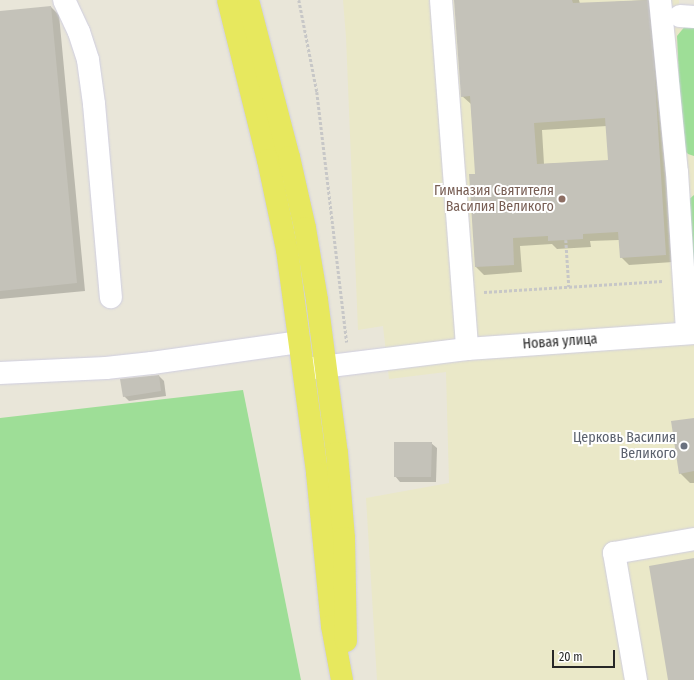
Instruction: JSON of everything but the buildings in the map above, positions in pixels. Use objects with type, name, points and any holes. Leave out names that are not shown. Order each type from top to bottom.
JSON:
[{"type":"main road","points":[[212,0],[226,30],[260,127]]},
{"type":"main road","points":[[228,0],[260,127],[287,250],[317,473],[332,626],[343,680]]},
{"type":"main road","points":[[248,0],[299,200],[317,300],[337,453],[344,538],[346,622],[343,680]]},
{"type":"street","points":[[64,0],[79,32],[88,60],[94,104],[111,297]]},
{"type":"street","points":[[441,0],[467,349]]},
{"type":"street","points":[[660,0],[686,171],[684,282],[691,333]]},
{"type":"street","name":"Новая улица","points":[[303,370],[425,353],[691,333]]},
{"type":"street","points":[[0,373],[145,364],[299,342]]},
{"type":"street","points":[[636,680],[614,552],[694,539]]},
{"type":"path","points":[[299,0],[317,92],[349,364]]},
{"type":"path","points":[[566,240],[569,287]]},
{"type":"path","points":[[462,293],[675,280],[684,282]]},
{"type":"shaded area","points":[[343,0],[679,0],[680,16],[684,29],[694,30],[694,680],[377,680],[366,498],[449,483],[446,372],[389,379],[383,326],[358,330],[346,37]]},
{"type":"green space","points":[[686,25],[694,26],[694,156],[688,154],[682,148],[677,36]]},
{"type":"green space","points":[[694,195],[694,273],[687,201]]},
{"type":"green space","points":[[243,390],[301,680],[0,680],[0,418]]},
{"type":"place","name":"Гимназия Святителя Василия Великого","points":[[562,199]]},
{"type":"place","name":"Церковь Василия Великого","points":[[684,446]]}]
